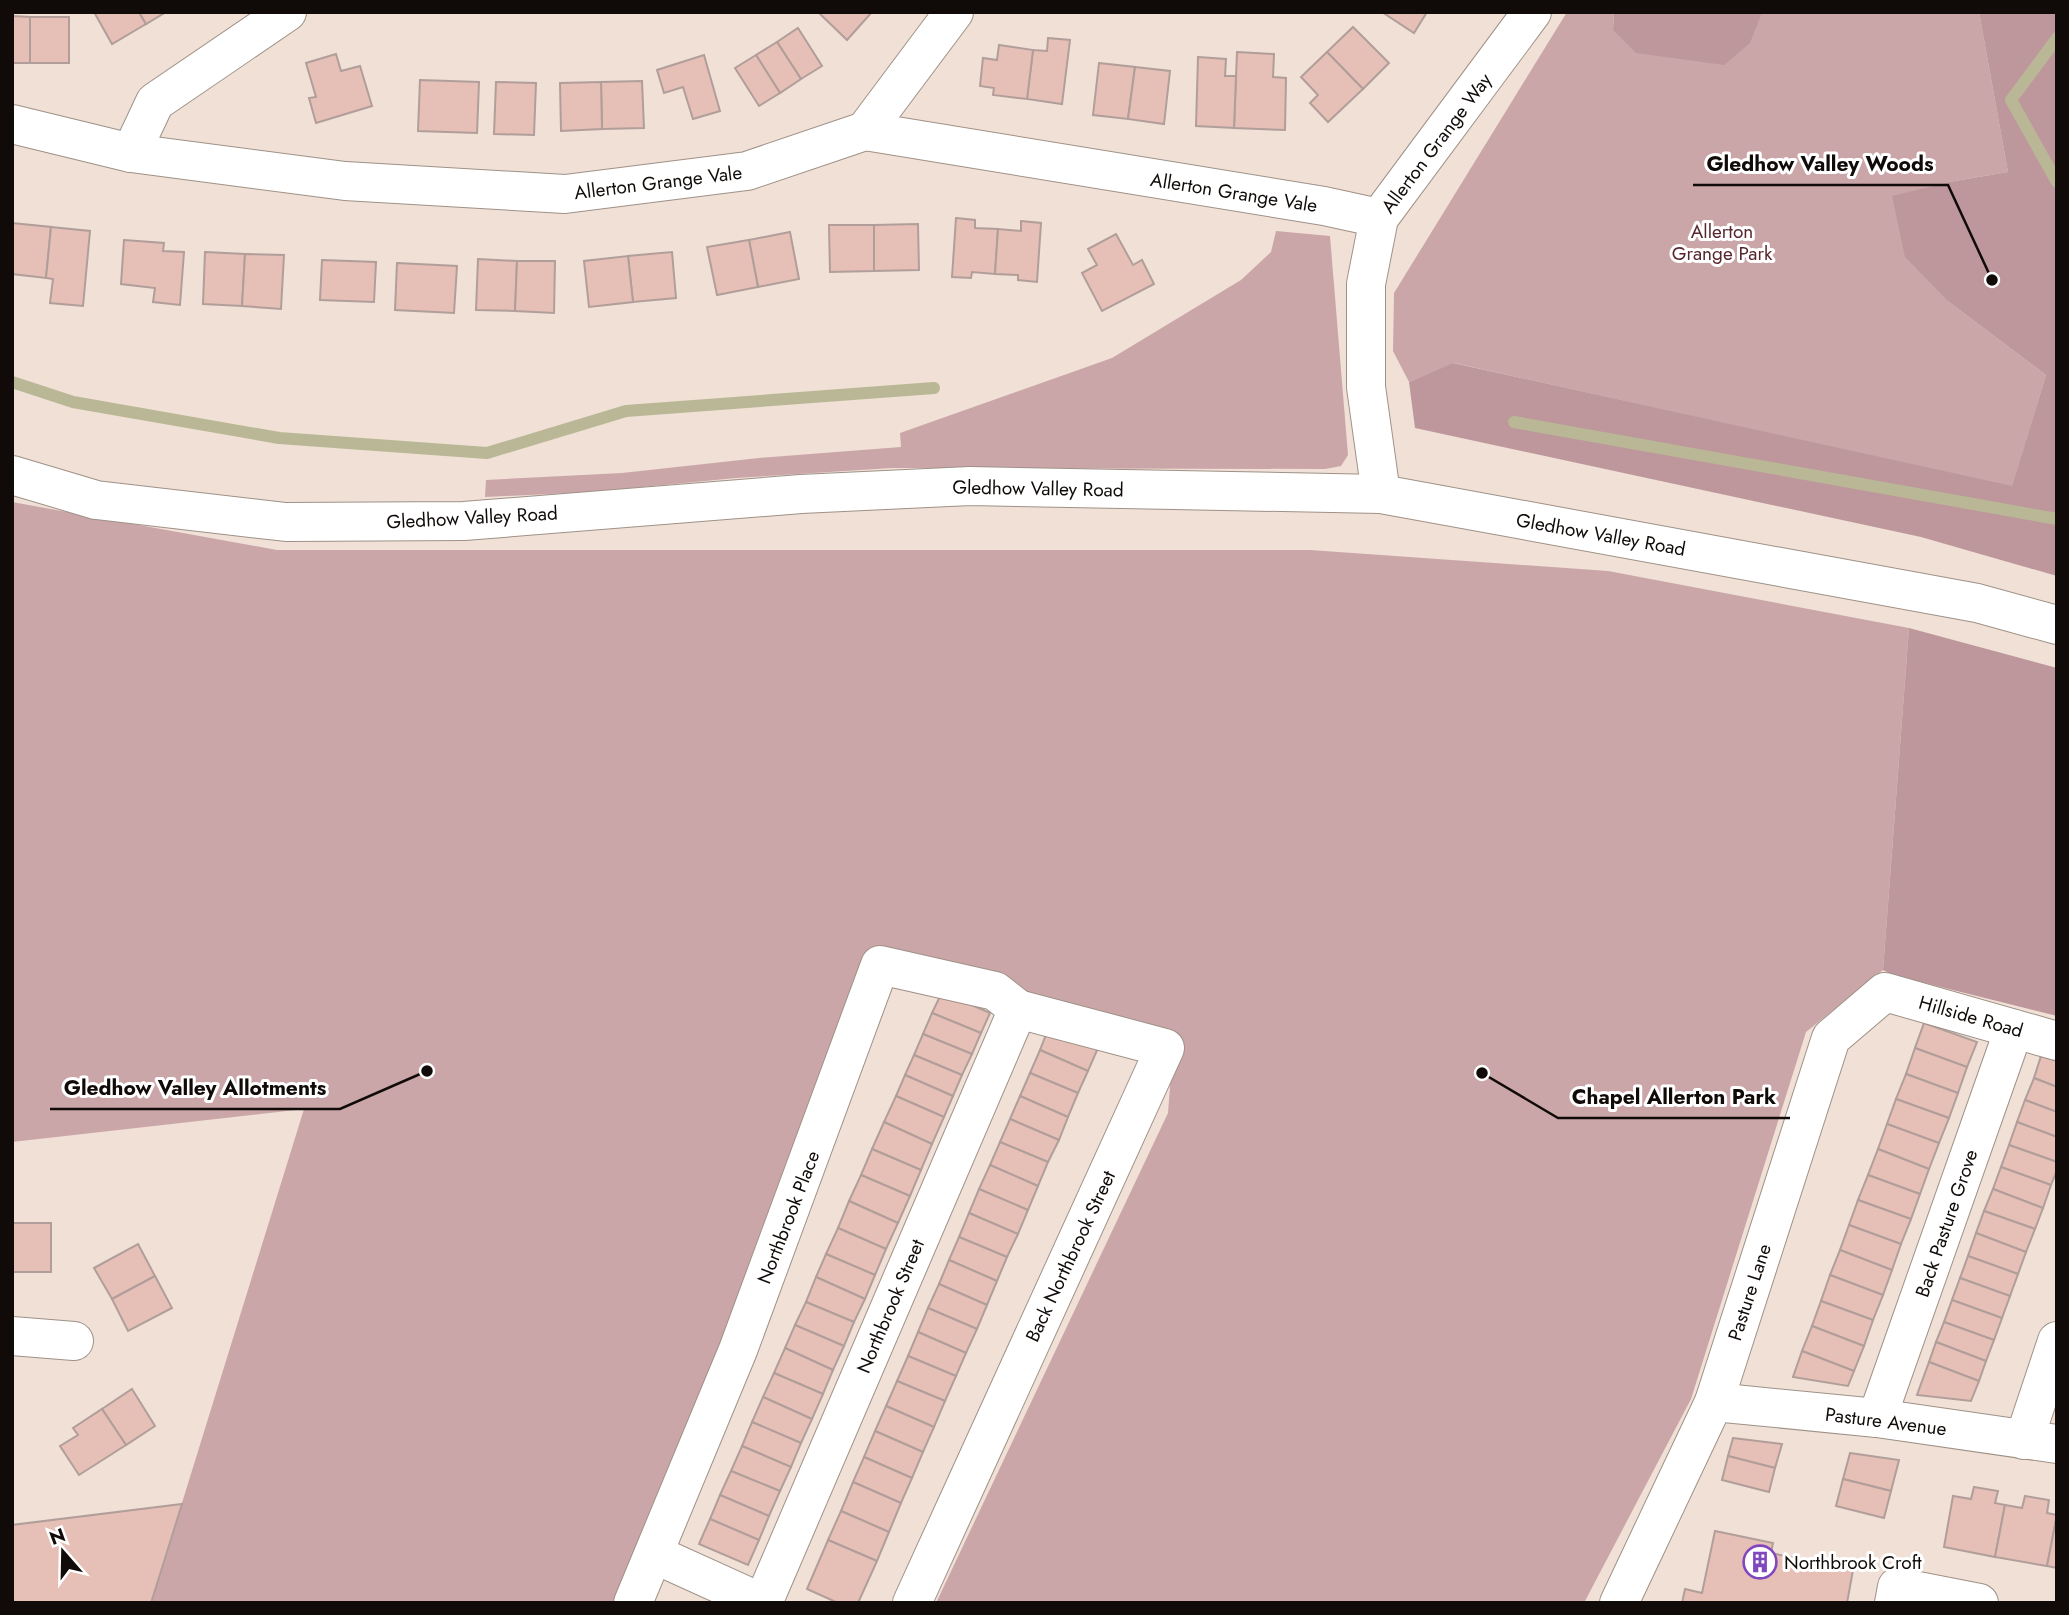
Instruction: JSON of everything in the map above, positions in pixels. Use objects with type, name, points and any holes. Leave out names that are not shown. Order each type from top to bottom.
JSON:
[{"type":"street","points":[[131,153],[155,102],[287,12]]},
{"type":"street","points":[[865,131],[954,12]]},
{"type":"street","name":"Allerton Grange Way","points":[[1381,494],[1366,387],[1366,284],[1379,218],[1532,12]]},
{"type":"street","name":"Allerton Grange Vale","points":[[12,124],[131,153],[345,181],[565,194],[747,171],[865,131],[1324,206],[1379,218]]},
{"type":"street","name":"Gledhow Valley Road","points":[[12,475],[96,500],[286,522],[464,521],[801,494],[970,486],[1381,494],[1977,603],[2057,625]]},
{"type":"street","name":"Northbrook Place","points":[[633,1603],[738,1350],[880,965],[995,991],[1018,1009]]},
{"type":"street","name":"Hillside Road","points":[[1885,992],[2057,1041]]},
{"type":"street","name":"Pasture Lane","points":[[1619,1603],[1714,1402],[1831,1038],[1885,992]]},
{"type":"street","name":"Northbrook Street","points":[[763,1603],[1018,1009]]},
{"type":"street","name":"Back Northbrook Street","points":[[912,1603],[1165,1048],[1018,1009]]},
{"type":"street","name":"Back Pasture Grove","points":[[1877,1418],[2014,1029]]},
{"type":"street","points":[[12,1336],[74,1341]]},
{"type":"street","points":[[2040,1442],[2057,1341]]},
{"type":"street","name":"Pasture Avenue","points":[[1714,1402],[1877,1418],[2040,1442]]},
{"type":"street","points":[[654,1554],[763,1603]]},
{"type":"street","points":[[1896,1595],[1979,1603]]},
{"type":"green space","name":"Allerton Grange Park","points":[[1567,12],[1614,12],[1613,30],[1761,15],[1760,12],[1979,12],[2008,172],[1949,182],[1892,197],[1949,302],[2046,375],[2012,487],[1454,363],[1409,382],[1393,351],[1394,293]]},
{"type":"green space","points":[[1276,231],[1330,236],[1348,455],[1341,466],[1325,469],[892,468],[736,478],[591,492],[485,497],[486,480],[622,473],[759,458],[901,447],[900,433],[1112,358],[1241,280],[1271,252]]},
{"type":"green space","points":[[12,502],[277,550],[1310,550],[1608,571],[1909,628],[1883,970],[1806,1032],[1691,1399],[1584,1603],[936,1603],[1168,1113],[1174,1034],[881,965],[633,1603],[151,1603],[304,1109],[12,1142]]},
{"type":"shaded area","points":[[1614,12],[1760,12],[1761,15],[1750,43],[1724,65],[1636,53],[1613,30]]},
{"type":"shaded area","points":[[1979,12],[2057,12],[2057,576],[1921,537],[1415,428],[1409,382],[1453,363],[2012,486],[2046,375],[1949,302],[1905,257],[1892,196],[1949,182],[2008,172]]},
{"type":"shaded area","points":[[1909,628],[2057,668],[2057,1016],[1893,975],[1883,970]]},
{"type":"building","points":[[94,12],[139,12],[146,24],[112,44]]},
{"type":"building","points":[[139,12],[166,12],[146,24]]},
{"type":"building","points":[[818,12],[872,12],[847,40]]},
{"type":"building","points":[[1382,12],[1427,12],[1414,33]]},
{"type":"building","points":[[12,16],[30,17],[30,63],[12,63]]},
{"type":"building","points":[[30,17],[69,17],[69,63],[30,63]]},
{"type":"building","points":[[1353,27],[1389,63],[1363,89],[1327,52]]},
{"type":"building","points":[[798,28],[822,66],[801,79],[777,42]]},
{"type":"building","points":[[1048,38],[1070,40],[1062,104],[1027,99],[1033,50],[1047,51]]},
{"type":"building","points":[[777,42],[801,79],[780,93],[756,55]]},
{"type":"building","points":[[999,45],[1033,50],[1027,99],[993,95],[994,88],[980,86],[983,58],[997,60]]},
{"type":"building","points":[[1237,52],[1274,54],[1273,77],[1286,78],[1285,130],[1234,128]]},
{"type":"building","points":[[1327,52],[1363,89],[1328,122],[1310,103],[1318,95],[1301,77]]},
{"type":"building","points":[[336,54],[341,71],[360,66],[372,106],[316,123],[309,98],[316,97],[306,63]]},
{"type":"building","points":[[704,55],[720,111],[693,119],[683,87],[664,93],[657,70]]},
{"type":"building","points":[[756,55],[780,93],[759,106],[735,68]]},
{"type":"building","points":[[1198,57],[1226,59],[1225,76],[1236,76],[1234,128],[1196,126]]},
{"type":"building","points":[[1099,63],[1135,67],[1128,119],[1093,115]]},
{"type":"building","points":[[1135,67],[1170,71],[1164,124],[1128,119]]},
{"type":"building","points":[[420,80],[479,82],[477,133],[418,131]]},
{"type":"building","points":[[642,81],[644,128],[602,129],[601,82]]},
{"type":"building","points":[[496,82],[536,83],[534,135],[494,134]]},
{"type":"building","points":[[601,82],[602,129],[561,131],[560,83]]},
{"type":"building","points":[[956,218],[975,220],[975,228],[998,229],[995,274],[972,272],[971,278],[952,277]]},
{"type":"building","points":[[1021,221],[1041,223],[1037,282],[1018,280],[1018,275],[995,274],[998,229],[1021,231]]},
{"type":"building","points":[[12,223],[51,227],[46,278],[12,274]]},
{"type":"building","points":[[918,224],[919,270],[874,271],[874,225]]},
{"type":"building","points":[[829,225],[874,225],[874,271],[830,272]]},
{"type":"building","points":[[51,227],[90,231],[83,306],[50,303],[53,279],[46,278]]},
{"type":"building","points":[[790,232],[799,279],[758,287],[749,240]]},
{"type":"building","points":[[1116,234],[1133,265],[1142,260],[1154,284],[1102,311],[1082,273],[1097,265],[1088,249]]},
{"type":"building","points":[[124,240],[164,243],[163,251],[184,252],[180,305],[153,302],[155,288],[121,284]]},
{"type":"building","points":[[749,240],[758,287],[717,295],[707,247]]},
{"type":"building","points":[[205,252],[245,254],[242,306],[203,304]]},
{"type":"building","points":[[672,252],[676,298],[633,302],[628,256]]},
{"type":"building","points":[[245,254],[284,255],[281,309],[242,306]]},
{"type":"building","points":[[628,256],[633,302],[589,307],[584,261]]},
{"type":"building","points":[[478,259],[517,261],[515,311],[476,310]]},
{"type":"building","points":[[322,260],[376,262],[374,302],[320,300]]},
{"type":"building","points":[[517,261],[555,261],[554,313],[515,311]]},
{"type":"building","points":[[397,263],[457,266],[454,313],[395,310]]},
{"type":"building","points":[[942,992],[990,1013],[981,1033],[932,1013]]},
{"type":"building","points":[[932,1013],[981,1033],[972,1054],[923,1034]]},
{"type":"building","points":[[1924,1023],[1977,1042],[1967,1067],[1915,1048]]},
{"type":"building","points":[[1049,1027],[1098,1048],[1088,1071],[1040,1050]]},
{"type":"building","points":[[923,1034],[972,1054],[962,1075],[914,1055]]},
{"type":"building","points":[[1915,1048],[1967,1067],[1958,1093],[1906,1074]]},
{"type":"building","points":[[1040,1050],[1088,1071],[1078,1093],[1030,1073]]},
{"type":"building","points":[[914,1055],[962,1075],[953,1096],[905,1075]]},
{"type":"building","points":[[2041,1056],[2057,1061],[2057,1087],[2034,1078]]},
{"type":"building","points":[[1030,1073],[1078,1093],[1068,1117],[1020,1096]]},
{"type":"building","points":[[1906,1074],[1958,1093],[1949,1118],[1896,1099]]},
{"type":"building","points":[[905,1075],[953,1096],[944,1117],[896,1096]]},
{"type":"building","points":[[2034,1078],[2057,1087],[2057,1112],[2025,1100]]},
{"type":"building","points":[[896,1096],[944,1117],[932,1144],[884,1122]]},
{"type":"building","points":[[1020,1096],[1068,1117],[1059,1140],[1010,1119]]},
{"type":"building","points":[[1896,1099],[1949,1118],[1939,1143],[1887,1124]]},
{"type":"building","points":[[2025,1100],[2057,1112],[2057,1137],[2017,1122]]},
{"type":"building","points":[[1010,1119],[1059,1140],[1048,1162],[1000,1142]]},
{"type":"building","points":[[884,1122],[932,1144],[921,1170],[872,1149]]},
{"type":"building","points":[[2017,1122],[2057,1137],[2057,1162],[2009,1145]]},
{"type":"building","points":[[1887,1124],[1939,1143],[1929,1169],[1878,1149]]},
{"type":"building","points":[[1000,1142],[1048,1162],[1038,1186],[990,1165]]},
{"type":"building","points":[[2009,1145],[2057,1162],[2051,1185],[2001,1167]]},
{"type":"building","points":[[872,1149],[921,1170],[910,1196],[861,1175]]},
{"type":"building","points":[[1878,1149],[1929,1169],[1920,1194],[1868,1175]]},
{"type":"building","points":[[990,1165],[1038,1186],[1028,1210],[979,1189]]},
{"type":"building","points":[[2001,1167],[2051,1185],[2043,1208],[1993,1189]]},
{"type":"building","points":[[861,1175],[910,1196],[898,1223],[849,1201]]},
{"type":"building","points":[[1868,1175],[1920,1194],[1911,1219],[1858,1200]]},
{"type":"building","points":[[979,1189],[1028,1210],[1018,1234],[969,1213]]},
{"type":"building","points":[[1993,1189],[2043,1208],[2035,1229],[1984,1211]]},
{"type":"building","points":[[1858,1200],[1911,1219],[1901,1244],[1849,1225]]},
{"type":"building","points":[[849,1201],[898,1223],[886,1249],[838,1228]]},
{"type":"building","points":[[1984,1211],[2035,1229],[2026,1252],[1976,1233]]},
{"type":"building","points":[[969,1213],[1018,1234],[1007,1257],[959,1237]]},
{"type":"building","points":[[13,1223],[51,1223],[51,1272],[12,1272]]},
{"type":"building","points":[[1849,1225],[1901,1244],[1892,1270],[1840,1250]]},
{"type":"building","points":[[838,1228],[886,1249],[875,1275],[826,1254]]},
{"type":"building","points":[[1976,1233],[2026,1252],[2018,1274],[1968,1256]]},
{"type":"building","points":[[959,1237],[1007,1257],[997,1281],[949,1260]]},
{"type":"building","points":[[138,1244],[155,1276],[112,1299],[94,1268]]},
{"type":"building","points":[[1840,1250],[1892,1270],[1883,1295],[1830,1275]]},
{"type":"building","points":[[826,1254],[875,1275],[865,1299],[816,1277]]},
{"type":"building","points":[[1968,1256],[2018,1274],[2010,1296],[1960,1278]]},
{"type":"building","points":[[949,1260],[997,1281],[987,1305],[939,1284]]},
{"type":"building","points":[[1830,1275],[1883,1295],[1873,1320],[1821,1301]]},
{"type":"building","points":[[155,1276],[172,1308],[128,1331],[112,1299]]},
{"type":"building","points":[[816,1277],[865,1299],[854,1322],[806,1302]]},
{"type":"building","points":[[1960,1278],[2010,1296],[2002,1318],[1952,1300]]},
{"type":"building","points":[[939,1284],[987,1305],[977,1329],[928,1308]]},
{"type":"building","points":[[1952,1300],[2002,1318],[1994,1340],[1944,1322]]},
{"type":"building","points":[[1821,1301],[1873,1320],[1864,1346],[1812,1326]]},
{"type":"building","points":[[806,1302],[854,1322],[844,1346],[795,1325]]},
{"type":"building","points":[[928,1308],[977,1329],[966,1353],[918,1332]]},
{"type":"building","points":[[1944,1322],[1994,1340],[1986,1361],[1936,1342]]},
{"type":"building","points":[[795,1325],[844,1346],[833,1370],[785,1348]]},
{"type":"building","points":[[1812,1326],[1864,1346],[1854,1371],[1802,1351]]},
{"type":"building","points":[[918,1332],[966,1353],[956,1376],[908,1356]]},
{"type":"building","points":[[1936,1342],[1986,1361],[1979,1381],[1929,1362]]},
{"type":"building","points":[[785,1348],[833,1370],[823,1394],[774,1373]]},
{"type":"building","points":[[1802,1351],[1854,1371],[1848,1386],[1793,1377]]},
{"type":"building","points":[[908,1356],[956,1376],[945,1401],[897,1381]]},
{"type":"building","points":[[1929,1362],[1979,1381],[1971,1401],[1917,1395]]},
{"type":"building","points":[[774,1373],[823,1394],[812,1419],[763,1397]]},
{"type":"building","points":[[897,1381],[945,1401],[934,1427],[886,1406]]},
{"type":"building","points":[[132,1389],[155,1426],[126,1445],[102,1409]]},
{"type":"building","points":[[763,1397],[812,1419],[801,1443],[752,1422]]},
{"type":"building","points":[[886,1406],[934,1427],[923,1452],[875,1431]]},
{"type":"building","points":[[102,1409],[126,1445],[79,1475],[60,1446],[78,1435],[73,1428]]},
{"type":"building","points":[[752,1422],[801,1443],[791,1467],[742,1446]]},
{"type":"building","points":[[875,1431],[923,1452],[912,1478],[864,1457]]},
{"type":"building","points":[[1733,1438],[1782,1444],[1775,1468],[1728,1456]]},
{"type":"building","points":[[742,1446],[791,1467],[780,1491],[731,1471]]},
{"type":"building","points":[[1850,1453],[1899,1460],[1891,1491],[1843,1479]]},
{"type":"building","points":[[1728,1456],[1775,1468],[1769,1492],[1722,1480]]},
{"type":"building","points":[[864,1457],[912,1478],[901,1503],[853,1482]]},
{"type":"building","points":[[731,1471],[780,1491],[769,1516],[720,1495]]},
{"type":"building","points":[[1843,1479],[1891,1491],[1884,1518],[1836,1506]]},
{"type":"building","points":[[853,1482],[901,1503],[889,1532],[841,1511]]},
{"type":"building","points":[[1974,1487],[1998,1491],[1995,1503],[2005,1505],[1995,1557],[1944,1547],[1953,1496],[1971,1499]]},
{"type":"building","points":[[720,1495],[769,1516],[759,1540],[710,1519]]},
{"type":"building","points":[[2025,1496],[2049,1500],[2047,1513],[2057,1515],[2047,1566],[1995,1557],[2005,1505],[2022,1508]]},
{"type":"building","points":[[182,1504],[151,1603],[12,1603],[12,1525]]},
{"type":"building","points":[[841,1511],[889,1532],[877,1561],[828,1540]]},
{"type":"building","points":[[2057,1515],[2057,1568],[2047,1566]]},
{"type":"building","points":[[710,1519],[759,1540],[748,1565],[699,1544]]},
{"type":"building","name":"Northbrook Croft","points":[[1715,1531],[1773,1543],[1771,1553],[1853,1570],[1847,1603],[1682,1603],[1685,1589],[1702,1593]]},
{"type":"building","points":[[828,1540],[877,1561],[858,1603],[838,1603],[807,1589]]},
{"type":"waterway","points":[[2057,38],[2011,100],[2057,182]]},
{"type":"waterway","points":[[12,382],[73,402],[279,438],[487,453],[626,411],[934,388]]},
{"type":"waterway","points":[[1514,422],[2057,519]]},
{"type":"place","name":"Gledhow Valley Woods","points":[[1992,280]]},
{"type":"place","name":"Gledhow Valley Allotments","points":[[427,1071]]},
{"type":"place","name":"Chapel Allerton Park","points":[[1482,1073]]},
{"type":"place","name":"Northbrook Croft","points":[[1760,1562]]}]
